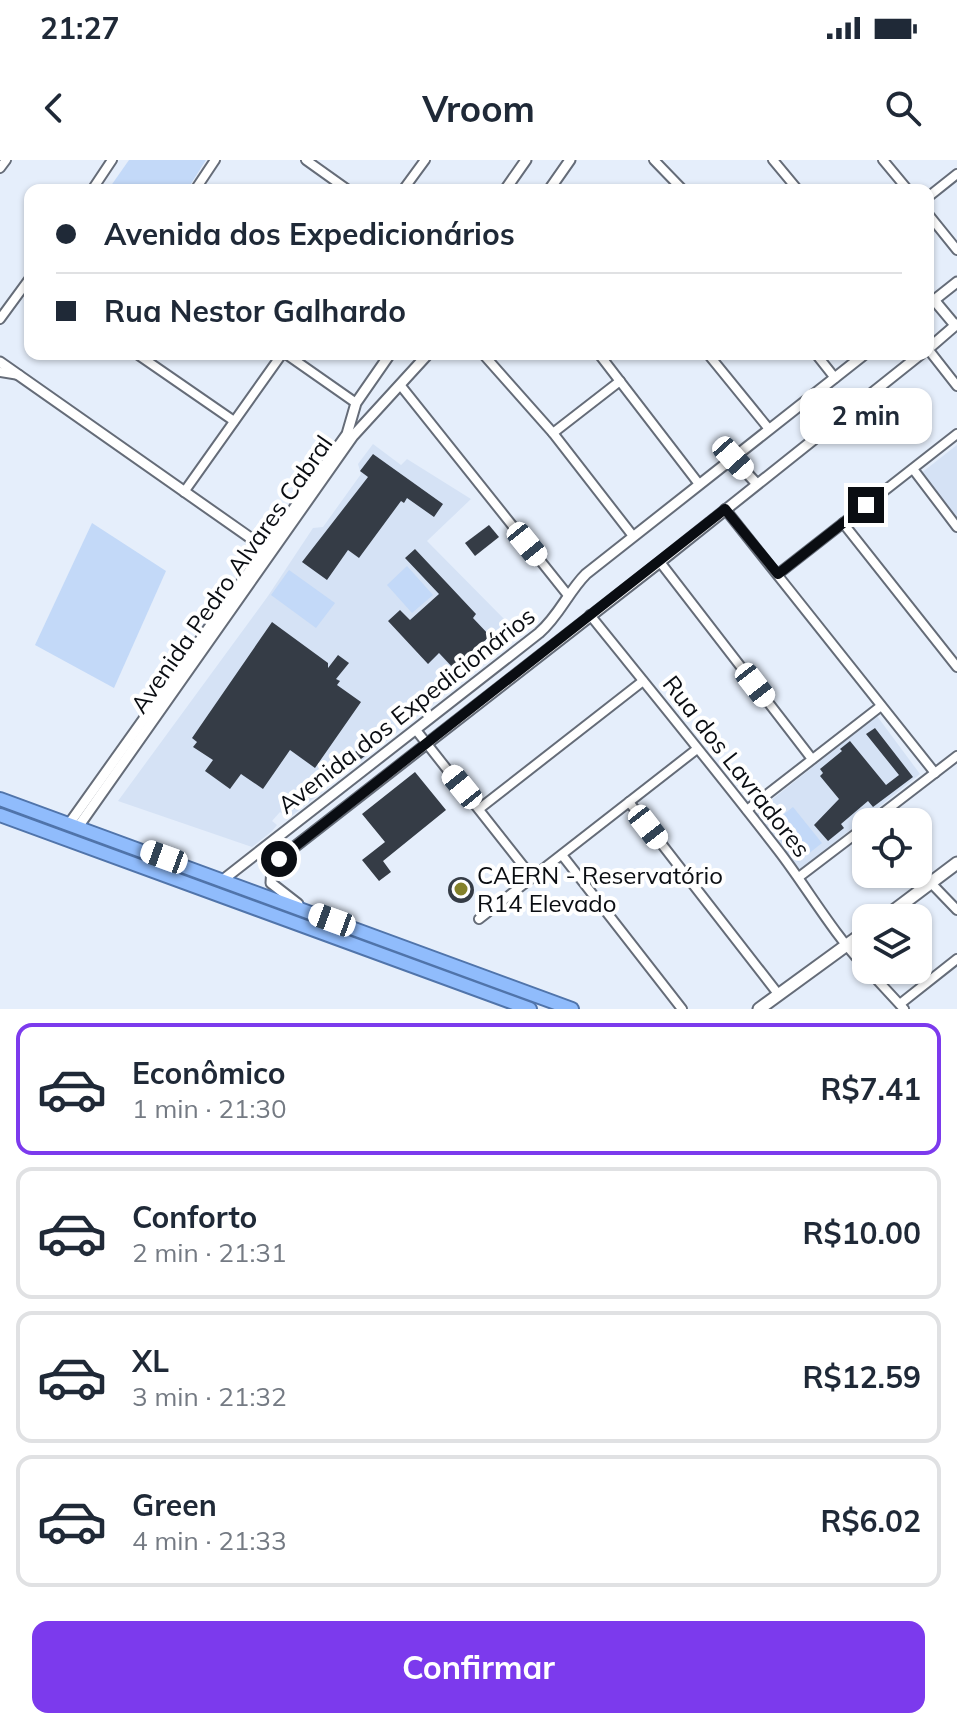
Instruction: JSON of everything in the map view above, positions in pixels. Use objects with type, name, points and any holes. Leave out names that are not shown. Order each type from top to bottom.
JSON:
[{"type":"highway","points":[[0,799],[572,1009]]},
{"type":"highway","points":[[0,815],[530,1009]]},
{"type":"main road","points":[[932,882],[957,863]]},
{"type":"main road","points":[[903,904],[924,888]]},
{"type":"main road","points":[[759,1009],[852,942]]},
{"type":"street","points":[[0,168],[6,160]]},
{"type":"street","points":[[96,184],[112,160]]},
{"type":"street","points":[[201,184],[215,160]]},
{"type":"street","points":[[306,160],[340,184]]},
{"type":"street","points":[[407,184],[425,160]]},
{"type":"street","points":[[509,184],[526,160]]},
{"type":"street","points":[[557,184],[570,160]]},
{"type":"street","points":[[654,160],[677,184]]},
{"type":"street","points":[[883,160],[903,184]]},
{"type":"street","points":[[776,161],[793,184]]},
{"type":"street","points":[[934,192],[957,174]]},
{"type":"street","points":[[934,221],[957,250]]},
{"type":"street","points":[[934,301],[957,282]]},
{"type":"street","points":[[0,319],[24,287]]},
{"type":"street","points":[[934,306],[956,324],[934,344]]},
{"type":"street","points":[[934,357],[957,386]]},
{"type":"street","points":[[146,360],[234,421]]},
{"type":"street","points":[[184,492],[280,360]]},
{"type":"street","points":[[293,360],[356,403]]},
{"type":"street","name":"Avenida Pedro Alvares Cabral","points":[[269,551],[347,434],[356,403],[386,360]]},
{"type":"street","name":"Avenida Pedro Alvares Cabral","points":[[74,825],[361,426],[423,360]]},
{"type":"street","points":[[488,360],[553,433],[633,536]]},
{"type":"street","points":[[604,360],[699,484]]},
{"type":"street","points":[[713,360],[769,429]]},
{"type":"street","points":[[821,360],[835,378]]},
{"type":"street","name":"Avenida dos Expedicionários","points":[[224,879],[547,626],[567,594],[633,536],[858,360]]},
{"type":"street","name":"Avenida dos Expedicionários","points":[[307,911],[272,886],[270,874],[279,859],[913,360]]},
{"type":"street","points":[[0,362],[269,551]]},
{"type":"street","points":[[0,372],[19,375]]},
{"type":"street","points":[[553,433],[620,381]]},
{"type":"street","points":[[401,386],[567,594]]},
{"type":"street","points":[[778,574],[957,434]]},
{"type":"street","points":[[733,458],[757,484]]},
{"type":"street","points":[[913,469],[957,527]]},
{"type":"street","points":[[725,509],[935,773]]},
{"type":"street","points":[[843,523],[957,667]]},
{"type":"street","points":[[660,562],[812,759]]},
{"type":"street","name":"Rua dos Lavradores","points":[[590,615],[799,877],[852,953]]},
{"type":"street","points":[[479,809],[643,681]]},
{"type":"street","points":[[747,810],[881,706]]},
{"type":"street","points":[[416,730],[532,877]]},
{"type":"street","points":[[479,919],[697,749]]},
{"type":"street","points":[[889,808],[957,756]]},
{"type":"street","points":[[629,802],[779,995]]},
{"type":"street","points":[[320,805],[331,818]]},
{"type":"street","points":[[799,877],[852,837]]},
{"type":"street","points":[[562,855],[682,1009]]},
{"type":"street","points":[[932,884],[957,910]]},
{"type":"street","points":[[902,1007],[957,959]]},
{"type":"street","name":"Rua dos Lavradores","points":[[881,984],[902,1007]]},
{"type":"shaded area","points":[[129,160],[206,160],[191,184],[112,184]]},
{"type":"shaded area","points":[[373,444],[401,465],[407,459],[471,499],[427,541],[520,635],[289,818],[280,812],[272,821],[277,825],[252,847],[118,801],[268,596],[313,528],[323,527],[361,474],[358,464]]},
{"type":"shaded area","points":[[957,445],[957,522],[920,474]]},
{"type":"shaded area","points":[[92,523],[166,571],[114,688],[35,645]]},
{"type":"shaded area","points":[[407,566],[433,595],[412,613],[387,585]]},
{"type":"shaded area","points":[[289,570],[335,603],[316,628],[271,595]]},
{"type":"shaded area","points":[[877,716],[920,774],[878,808],[852,808],[852,829],[799,871],[755,813]]},
{"type":"shaded area","points":[[793,807],[822,843],[798,862],[769,826]]},
{"type":"building","points":[[373,454],[443,504],[434,517],[407,498],[404,503],[401,501],[359,558],[348,550],[327,580],[302,562],[368,477],[360,471]]},
{"type":"building","points":[[489,525],[499,537],[475,556],[465,543]]},
{"type":"building","points":[[415,549],[476,614],[473,618],[490,636],[454,669],[439,653],[428,664],[388,621],[400,610],[410,620],[439,594],[405,558]]},
{"type":"building","points":[[272,622],[328,663],[328,668],[338,655],[349,663],[336,679],[340,681],[337,685],[361,702],[315,768],[290,750],[263,789],[241,774],[230,789],[205,771],[213,760],[193,747],[197,742],[192,738]]},
{"type":"building","points":[[875,728],[913,777],[873,807],[868,801],[860,808],[852,808],[852,815],[841,824],[844,828],[828,841],[814,825],[839,799],[820,776],[823,773],[820,769],[842,751],[840,749],[850,741],[886,785],[899,775],[866,734]]},
{"type":"building","points":[[359,748],[365,756],[294,809],[289,803],[341,766]]},
{"type":"building","points":[[415,772],[446,810],[383,861],[391,872],[379,881],[362,860],[385,842],[362,814]]},
{"type":"building","name":"CAERN - Reservatório R14 Elevado","points":[[461,877],[470,881],[474,890],[470,899],[461,903],[452,899],[448,890],[452,881]]},
{"type":"place","name":"CAERN - Reservatório R14 Elevado","points":[[461,889]]},
{"type":"route","points":[[279,859],[725,509],[778,574],[866,505]]}]
